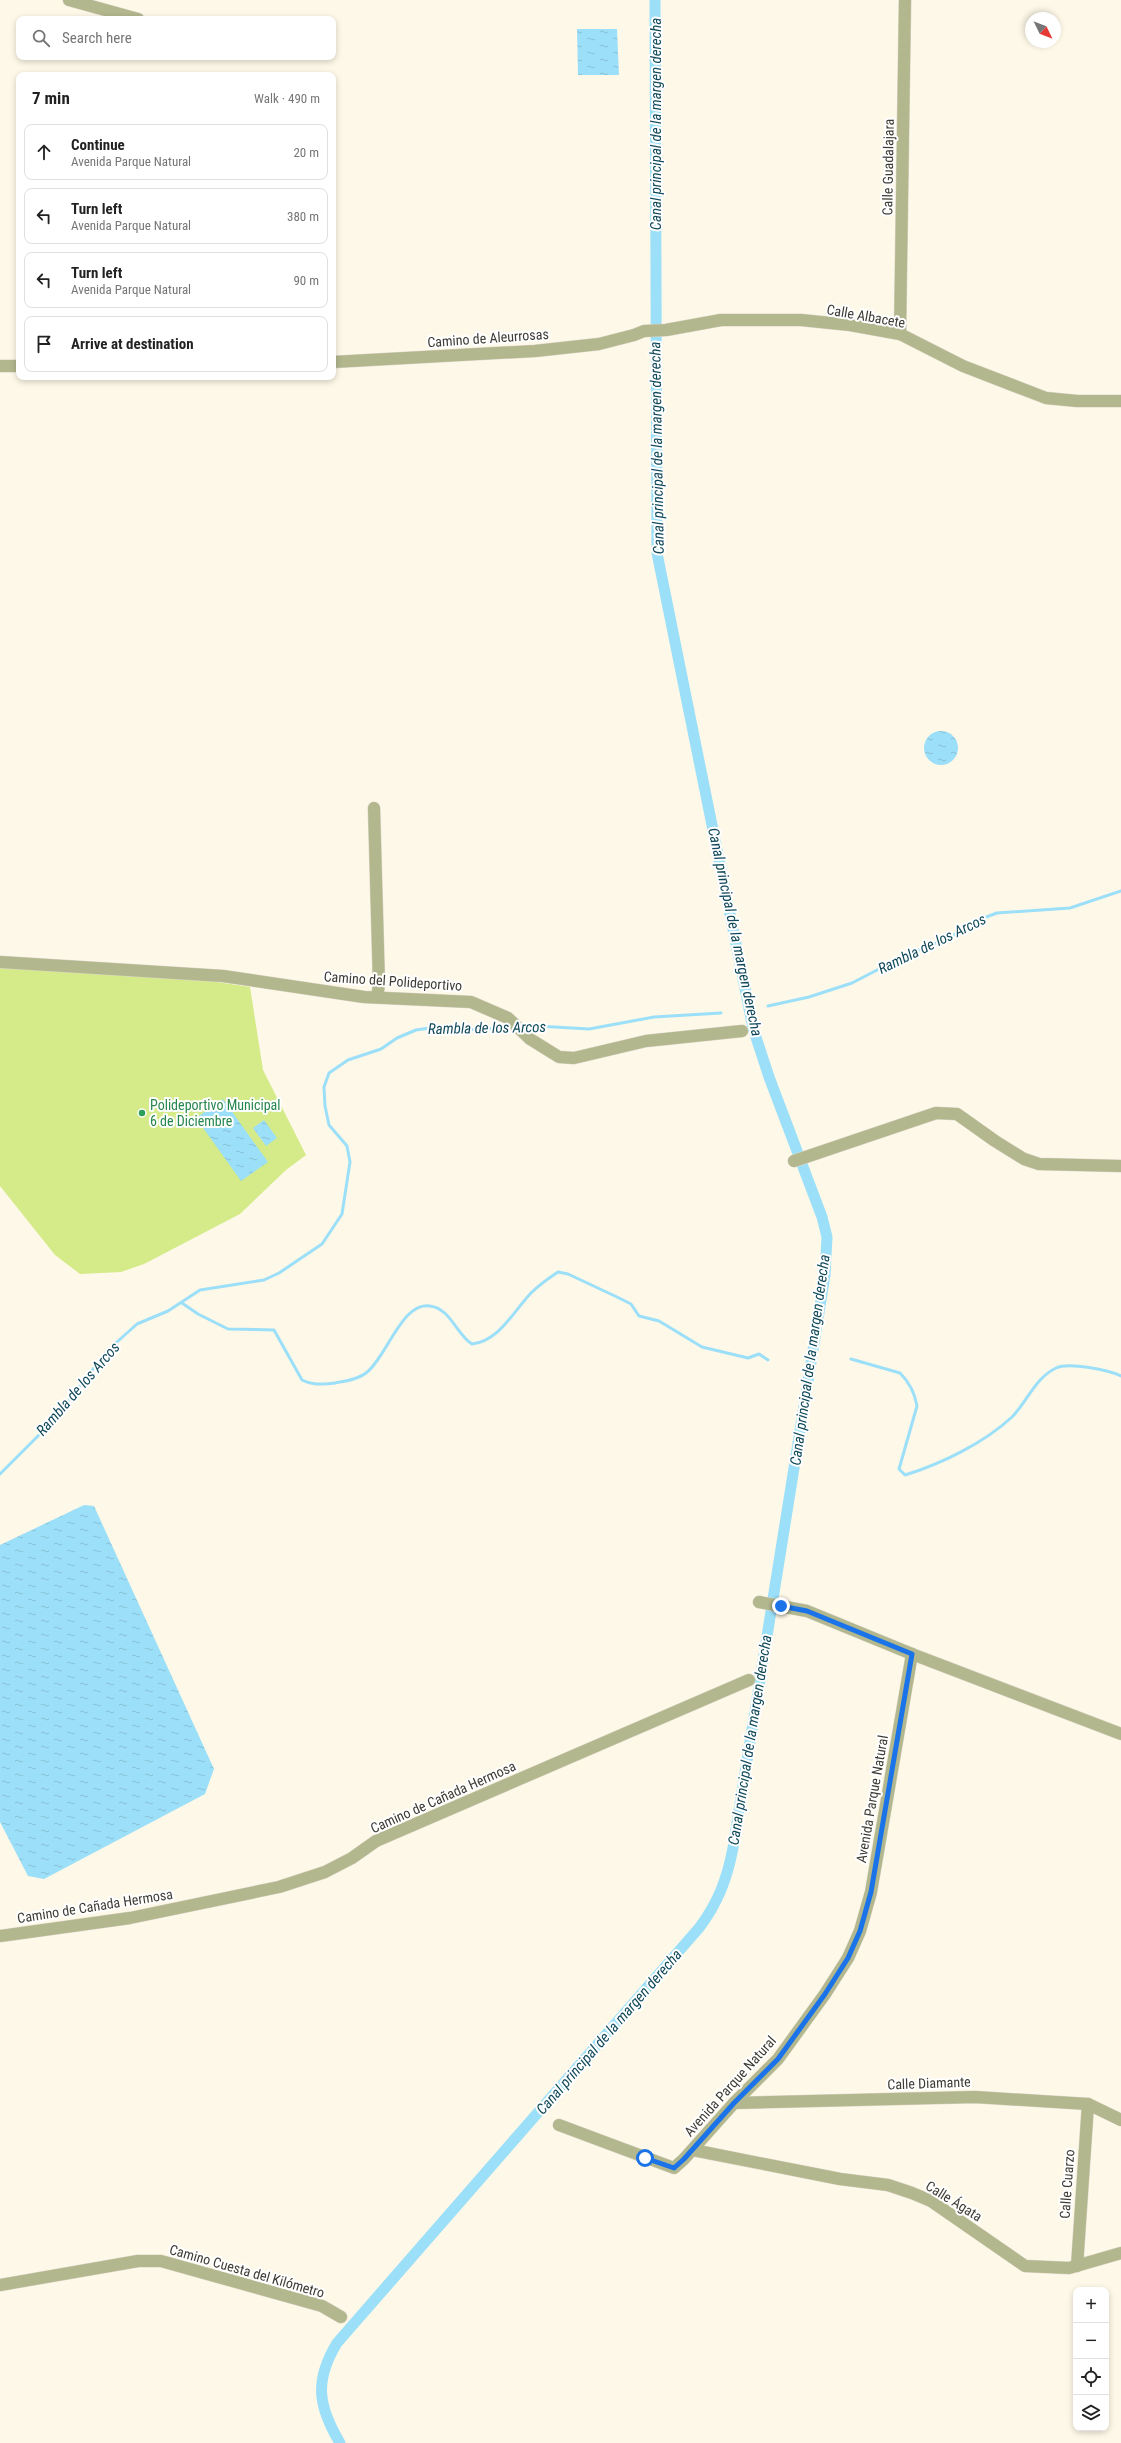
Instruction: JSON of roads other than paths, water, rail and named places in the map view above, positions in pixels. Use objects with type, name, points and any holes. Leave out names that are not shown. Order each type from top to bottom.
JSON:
[{"type":"street","points":[[69,0],[127,16]]},
{"type":"street","name":"Calle Guadalajara","points":[[900,334],[904,0]]},
{"type":"street","name":"Calle Albacete","points":[[646,330],[666,330],[721,320],[801,320],[850,325],[900,334],[964,366],[1027,392],[1046,398],[1076,401],[1121,401]]},
{"type":"street","name":"Camino de Aleurrosas","points":[[336,362],[524,352],[599,344],[634,336],[646,330]]},
{"type":"street","points":[[0,366],[16,366]]},
{"type":"street","points":[[374,808],[379,985],[377,997]]},
{"type":"street","name":"Camino del Polideportivo","points":[[0,962],[223,976],[377,997],[471,1002],[508,1018],[530,1039],[559,1057],[574,1058],[646,1042],[742,1031]]},
{"type":"street","points":[[794,1161],[936,1113],[956,1114],[1018,1155],[1039,1164],[1121,1166]]},
{"type":"street","points":[[761,1602],[807,1611],[912,1654],[1121,1734]]},
{"type":"street","name":"Avenida Parque Natural","points":[[559,2125],[674,2168],[693,2150],[734,2103],[778,2059],[825,1994],[848,1958],[860,1931],[872,1885],[912,1654]]},
{"type":"street","name":"Camino de Cañada Hermosa","points":[[0,1936],[130,1918],[278,1886],[325,1872],[352,1858],[376,1841],[749,1680]]},
{"type":"street","name":"Calle Diamante","points":[[734,2103],[975,2097],[1088,2104],[1121,2120]]},
{"type":"street","name":"Calle Cuarzo","points":[[1077,2266],[1088,2104]]},
{"type":"street","name":"Calle Ágata","points":[[693,2150],[900,2189],[931,2201],[1025,2266],[1070,2268],[1121,2254]]},
{"type":"street","name":"Camino Cuesta del Kilómetro","points":[[0,2285],[138,2261],[161,2261],[322,2306],[342,2317]]},
{"type":"water","points":[[577,29],[617,29],[619,75],[578,75]]},
{"type":"water","points":[[944,731],[951,733],[956,738],[958,748],[956,758],[951,763],[938,765],[931,763],[926,758],[924,745],[926,738],[931,733]]},
{"type":"water","points":[[223,1099],[268,1162],[241,1181],[196,1118]]},
{"type":"water","points":[[264,1120],[277,1138],[266,1146],[253,1128]]},
{"type":"water","points":[[84,1505],[94,1506],[214,1769],[205,1794],[44,1879],[28,1876],[0,1822],[0,1545]]},
{"type":"waterway","name":"Canal principal de la margen derecha","points":[[340,2443],[327,2417],[323,2405],[322,2393],[322,2382],[325,2369],[337,2343],[699,1928],[717,1900],[725,1880],[733,1848],[825,1275],[827,1237],[822,1217],[769,1077],[753,1028],[657,553],[655,0]]},
{"type":"waterway","name":"Rambla de los Arcos","points":[[768,1006],[809,997],[852,983],[906,955],[949,938],[978,920],[997,913],[1070,908],[1121,891]]},
{"type":"waterway","name":"Rambla de los Arcos","points":[[520,1025],[589,1029],[654,1017],[721,1013]]},
{"type":"waterway","name":"Rambla de los Arcos","points":[[0,1474],[52,1422],[108,1350],[137,1324],[168,1311],[200,1290],[264,1280],[279,1273],[322,1244],[342,1214],[350,1162],[347,1146],[329,1125],[325,1106],[324,1087],[329,1073],[348,1060],[381,1049],[397,1038],[416,1030],[437,1027],[479,1030],[511,1026]]},
{"type":"waterway","points":[[182,1303],[198,1314],[228,1329],[274,1330],[302,1380],[314,1384],[347,1381],[355,1379],[366,1373],[374,1365],[403,1321],[411,1312],[420,1307],[430,1306],[437,1308],[448,1317],[466,1340],[472,1344],[482,1342],[498,1332],[531,1293],[558,1272],[568,1274],[631,1304],[639,1316],[659,1321],[702,1347],[748,1358],[759,1354],[768,1360]]},
{"type":"waterway","points":[[851,1359],[900,1373],[911,1388],[917,1406],[899,1469],[905,1475],[933,1465],[962,1452],[1001,1427],[1012,1417],[1042,1378],[1056,1368],[1062,1366],[1079,1366],[1108,1371],[1121,1376]]},
{"type":"place","name":"Polideportivo Municipal 6 de Diciembre","points":[[142,1113]]}]
